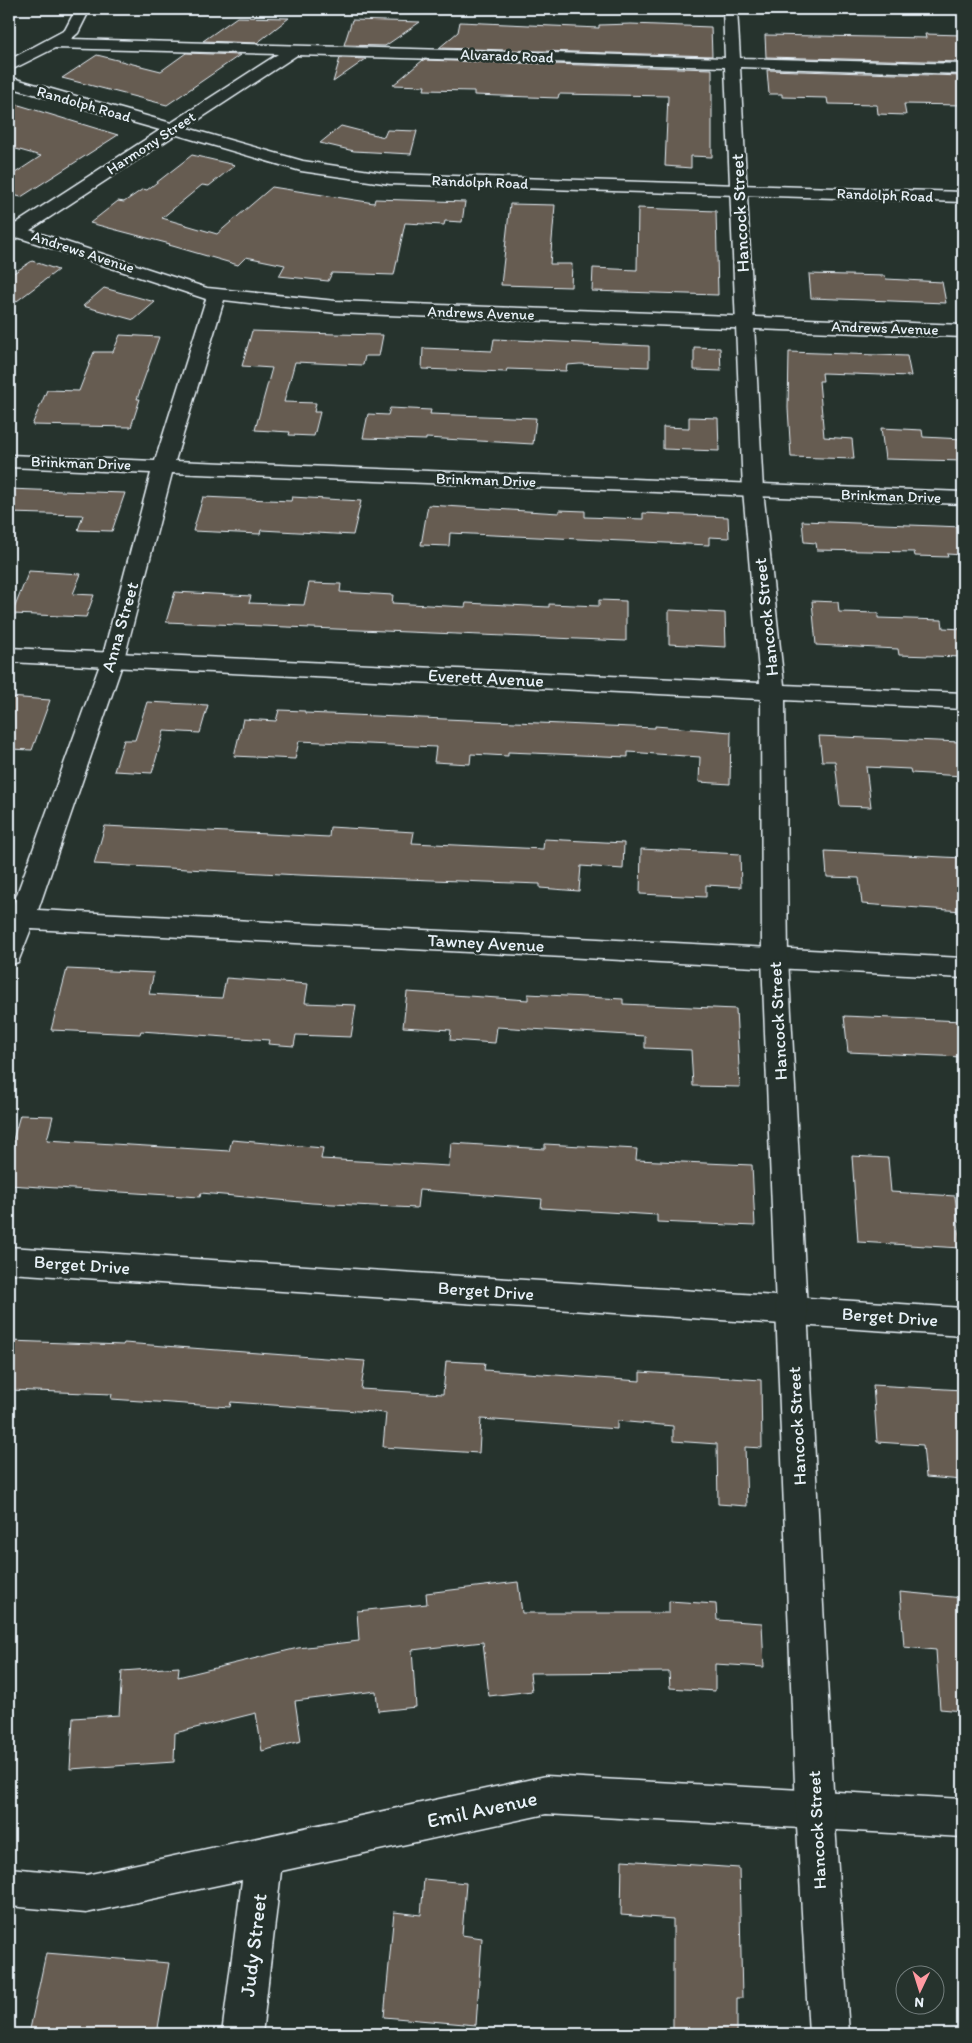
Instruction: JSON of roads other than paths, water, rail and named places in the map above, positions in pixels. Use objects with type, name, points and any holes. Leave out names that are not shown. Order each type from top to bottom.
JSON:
[{"type":"street","points":[[9,66],[71,33],[83,9]]},
{"type":"street","name":"Hancock Street","points":[[730,9],[753,490],[773,693],[775,958],[815,1809],[829,2034]]},
{"type":"street","name":"Alvarado Road","points":[[52,43],[963,69]]},
{"type":"street","name":"Harmony Street","points":[[12,232],[294,50]]},
{"type":"street","name":"Randolph Road","points":[[9,82],[301,166],[390,179],[963,197]]},
{"type":"street","name":"Andrews Avenue","points":[[12,232],[205,293],[336,307],[963,331]]},
{"type":"street","name":"Anna Street","points":[[9,955],[14,919],[112,659],[163,467],[217,294]]},
{"type":"street","name":"Brinkman Drive","points":[[9,460],[963,498]]},
{"type":"street","name":"Everett Avenue","points":[[9,655],[963,701]]},
{"type":"street","name":"Tawney Avenue","points":[[14,919],[963,968]]},
{"type":"street","name":"Berget Drive","points":[[9,1260],[963,1322]]},
{"type":"street","name":"Emil Avenue","points":[[9,1887],[86,1894],[546,1795],[963,1818]]},
{"type":"street","name":"Judy Street","points":[[242,2034],[264,1855]]}]
